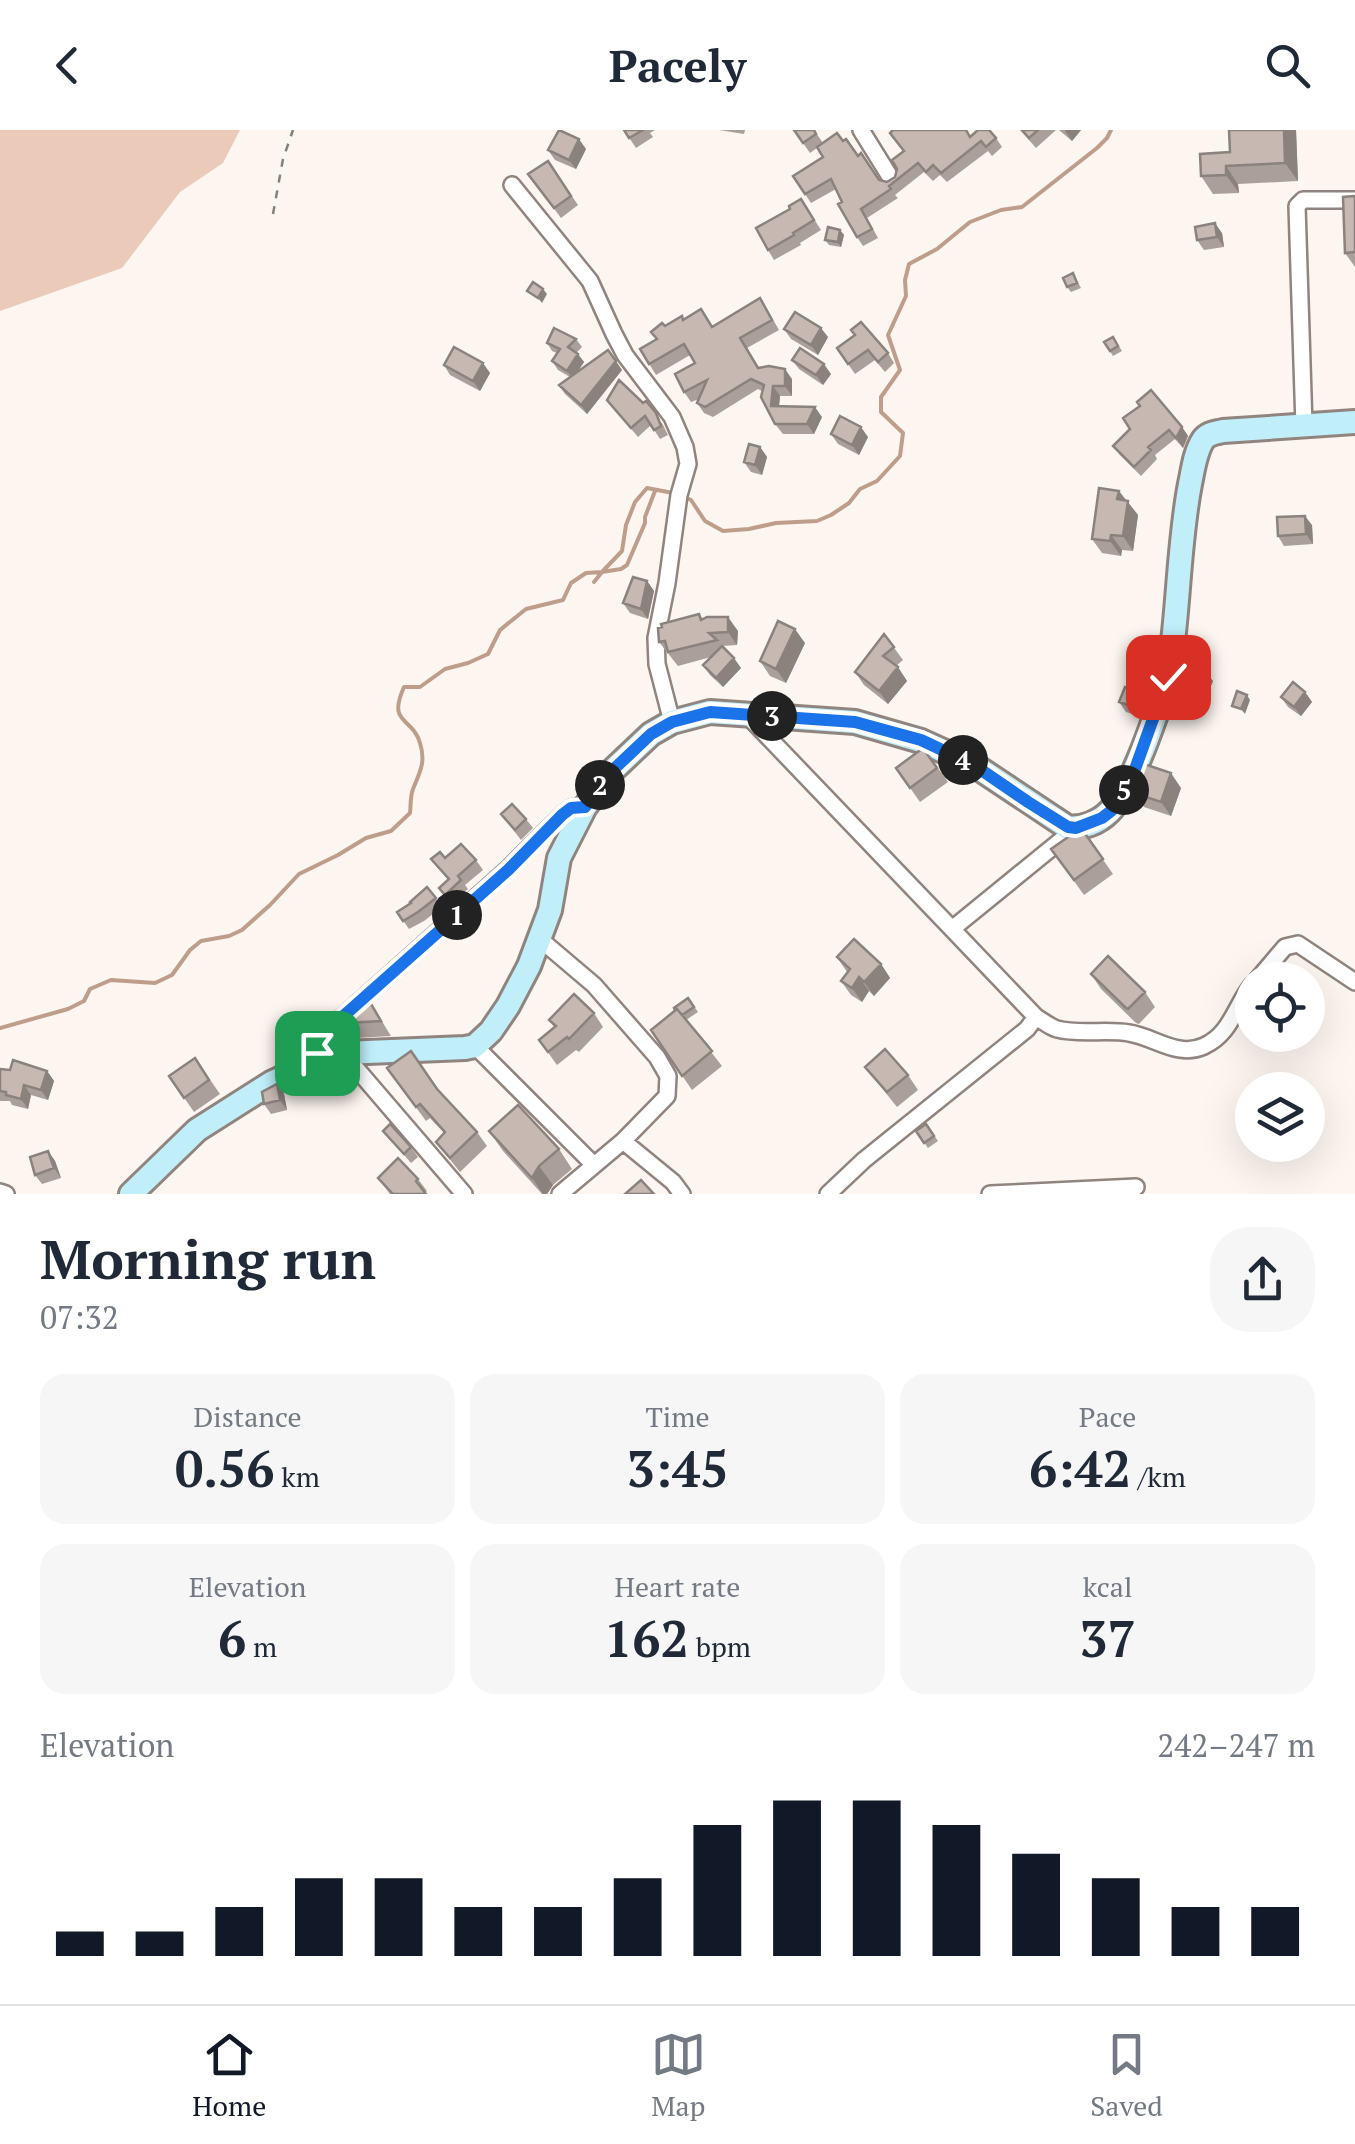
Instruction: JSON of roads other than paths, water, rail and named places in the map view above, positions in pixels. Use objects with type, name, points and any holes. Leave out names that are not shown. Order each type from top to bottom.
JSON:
[{"type":"street","points":[[861,130],[892,180]]},
{"type":"street","points":[[512,185],[590,280],[620,344],[672,418],[686,447],[688,464],[656,638],[657,664],[672,722]]},
{"type":"street","points":[[1304,426],[1297,206],[1303,200],[1355,200]]},
{"type":"street","points":[[952,929],[1076,828],[1111,811],[1134,772],[1168,677],[1186,506],[1194,465],[1207,435],[1355,422]]},
{"type":"street","points":[[131,1194],[196,1130],[271,1083],[314,1064],[343,1052],[475,1046],[508,1006],[541,940],[559,858],[585,807],[614,769],[651,734],[672,722],[710,712],[855,722],[921,740],[974,765],[1068,827],[1076,828]]},
{"type":"street","points":[[747,715],[1036,1017],[1058,1029],[1131,1033],[1190,1051],[1206,1046],[1227,1028],[1235,1013]]},
{"type":"street","points":[[314,1064],[322,1040],[339,1020],[508,870],[562,815],[571,808],[585,807]]},
{"type":"street","points":[[541,940],[594,986],[657,1057],[668,1076],[666,1096],[623,1141],[560,1194]]},
{"type":"street","points":[[1272,962],[1285,947],[1298,944],[1355,982]]},
{"type":"street","points":[[828,1194],[864,1160],[1027,1029],[1036,1017]]},
{"type":"street","points":[[475,1046],[594,1165]]},
{"type":"street","points":[[343,1052],[464,1194]]},
{"type":"street","points":[[623,1141],[682,1194]]},
{"type":"street","points":[[990,1194],[1136,1186]]},
{"type":"waterway","points":[[682,496],[691,500],[705,521],[723,531],[817,521],[877,481],[900,456],[903,433],[881,412],[881,397],[900,370],[888,335],[906,296],[909,264],[937,249],[970,222],[1022,207],[1097,148],[1111,130]]},
{"type":"waterway","points":[[0,1028],[68,1009],[84,1001],[90,989],[111,980],[155,983],[172,975],[201,941],[242,930],[299,874],[366,838],[391,831],[410,813],[422,761],[416,734],[399,714],[404,687],[420,687],[445,669],[488,654],[500,630],[526,609],[563,600],[571,583],[586,573],[602,572],[622,551],[635,502],[647,488],[673,493]]},
{"type":"waterway","points":[[594,582],[602,572],[627,565],[655,491]]}]
